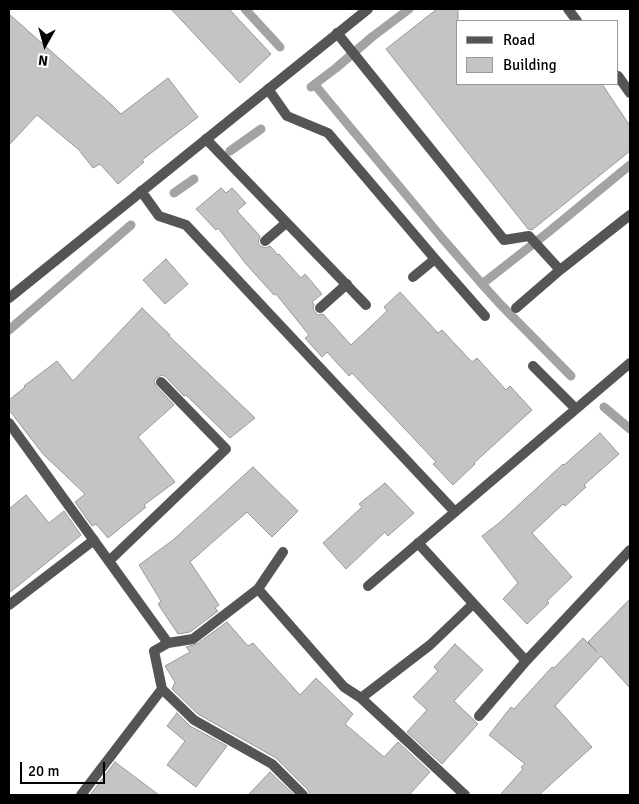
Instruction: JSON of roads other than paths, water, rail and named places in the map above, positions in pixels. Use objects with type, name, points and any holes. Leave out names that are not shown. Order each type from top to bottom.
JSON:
[{"type":"street","points":[[9,298],[368,9]]},
{"type":"street","points":[[568,9],[576,20]]},
{"type":"street","points":[[337,33],[504,240],[529,236],[560,270]]},
{"type":"street","points":[[619,77],[630,93]]},
{"type":"street","points":[[268,90],[287,116],[328,132],[485,316]]},
{"type":"street","points":[[206,139],[366,305]]},
{"type":"street","points":[[141,192],[159,216],[186,225],[455,512]]},
{"type":"street","points":[[516,308],[560,270],[630,216]]},
{"type":"street","points":[[265,242],[286,223]]},
{"type":"street","points":[[413,277],[435,259]]},
{"type":"street","points":[[320,308],[347,284]]},
{"type":"street","points":[[368,586],[630,363]]},
{"type":"street","points":[[533,366],[576,409]]},
{"type":"street","points":[[109,561],[226,449],[161,382]]},
{"type":"street","points":[[9,423],[168,643]]},
{"type":"street","points":[[9,605],[94,540]]},
{"type":"street","points":[[418,543],[526,661]]},
{"type":"street","points":[[478,716],[526,661],[630,550]]},
{"type":"street","points":[[283,552],[258,589],[192,638],[168,643],[154,650],[162,688],[194,720],[272,764],[303,795]]},
{"type":"street","points":[[258,589],[344,687],[361,698],[465,795]]},
{"type":"street","points":[[361,698],[430,645],[473,604]]},
{"type":"street","points":[[81,795],[162,688]]},
{"type":"waterway","points":[[245,9],[280,47]]},
{"type":"waterway","points":[[311,87],[409,9]]},
{"type":"waterway","points":[[315,85],[482,284],[571,376]]},
{"type":"waterway","points":[[230,151],[261,129]]},
{"type":"waterway","points":[[482,284],[630,165]]},
{"type":"waterway","points":[[174,193],[194,179]]},
{"type":"waterway","points":[[9,330],[131,225]]},
{"type":"waterway","points":[[604,407],[630,429]]}]
